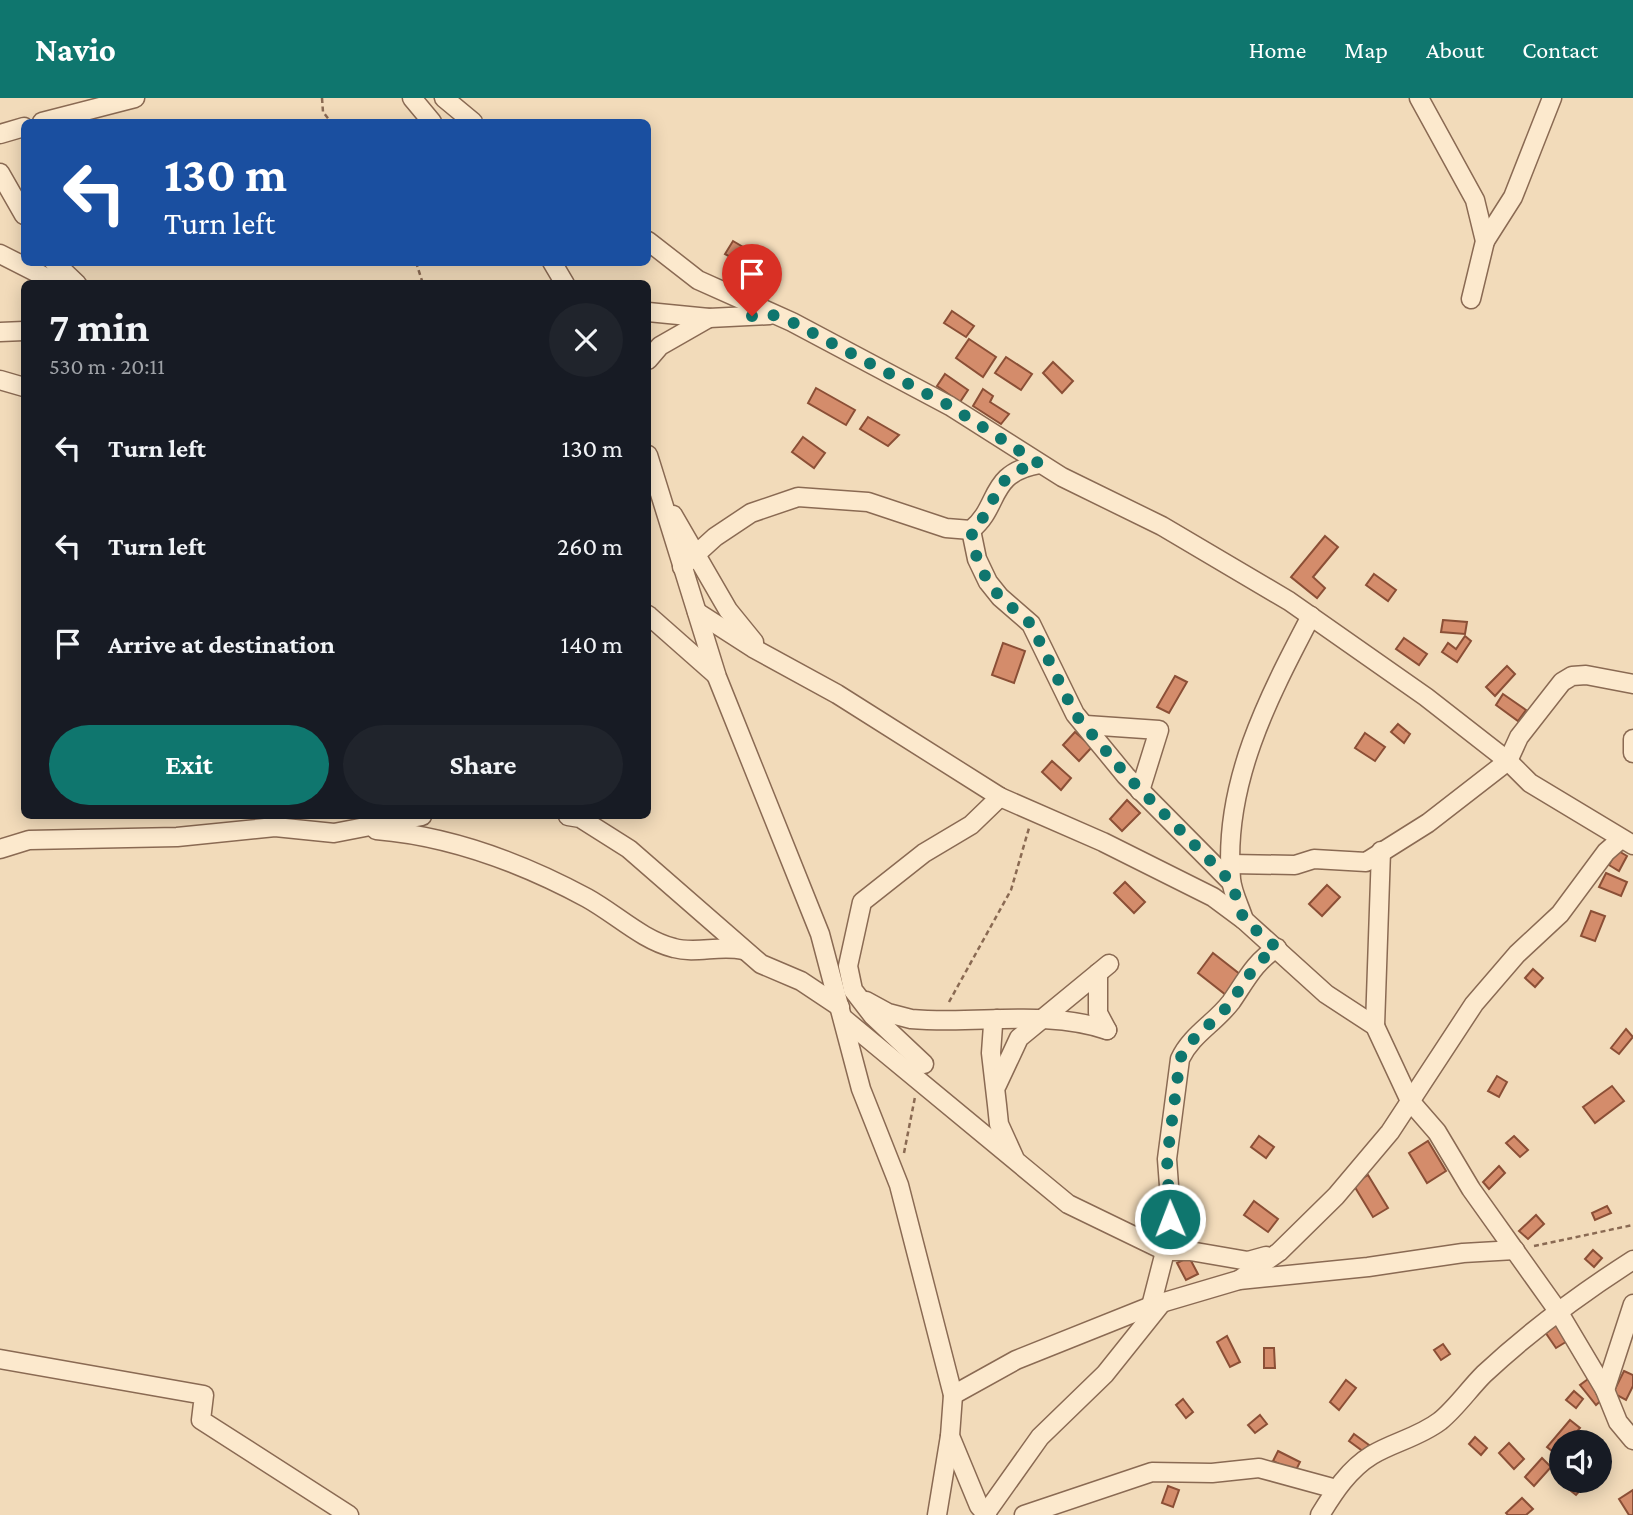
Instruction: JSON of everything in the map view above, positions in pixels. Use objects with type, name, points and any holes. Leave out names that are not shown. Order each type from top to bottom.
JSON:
[{"type":"street","points":[[54,119],[135,98]]},
{"type":"street","points":[[412,98],[430,119]]},
{"type":"street","points":[[444,98],[469,119]]},
{"type":"street","points":[[1419,98],[1475,200],[1485,241]]},
{"type":"street","points":[[1471,299],[1485,241],[1513,197],[1552,98]]},
{"type":"street","points":[[0,134],[21,128]]},
{"type":"street","points":[[0,173],[21,210]]},
{"type":"street","points":[[651,243],[698,280],[792,322],[950,406],[1040,464],[1162,526],[1311,616],[1508,761],[1530,783],[1627,842]]},
{"type":"street","points":[[0,254],[21,265]]},
{"type":"street","points":[[24,266],[51,280]]},
{"type":"street","points":[[58,266],[73,280]]},
{"type":"street","points":[[651,312],[709,318],[773,315]]},
{"type":"street","points":[[651,356],[660,346],[709,318]]},
{"type":"street","points":[[0,332],[21,331]]},
{"type":"street","points":[[0,380],[21,386]]},
{"type":"street","points":[[651,464],[718,677],[820,934],[861,1089],[899,1185],[953,1395],[950,1436],[937,1515]]},
{"type":"street","points":[[682,567],[751,513],[798,497],[868,502],[946,528],[971,530],[980,524],[1004,480],[1022,467],[1040,464]]},
{"type":"street","points":[[662,498],[697,553],[728,610],[750,638],[775,660]]},
{"type":"street","points":[[971,530],[977,559],[988,582],[1000,597],[1031,624],[1055,667],[1067,699],[1086,725],[1140,791],[1231,882]]},
{"type":"street","points":[[697,612],[837,694],[1000,797],[1165,872],[1213,897],[1277,948],[1326,994],[1376,1026]]},
{"type":"street","points":[[1244,920],[1231,882],[1229,852],[1234,809],[1255,734],[1278,679],[1311,616]]},
{"type":"street","points":[[651,618],[718,677]]},
{"type":"street","points":[[1231,864],[1295,865],[1314,859],[1366,862],[1428,823],[1508,761],[1519,737],[1549,697],[1572,676],[1586,675],[1633,684]]},
{"type":"street","points":[[1086,725],[1159,730],[1140,791]]},
{"type":"street","points":[[1633,739],[1633,753]]},
{"type":"street","points":[[1000,797],[971,825],[924,853],[862,902],[848,966],[853,990],[922,1072],[1016,1161],[1068,1204],[1165,1251],[1190,1251],[1248,1262],[1279,1252]]},
{"type":"street","points":[[0,849],[29,840],[177,837],[275,827],[334,833],[408,819]]},
{"type":"street","points":[[582,819],[629,849],[761,964],[801,981],[922,1072]]},
{"type":"street","points":[[362,829],[421,835],[457,844],[543,876],[588,899],[657,942],[677,949],[706,947],[743,950]]},
{"type":"street","points":[[1239,1280],[1279,1252],[1317,1218],[1361,1167],[1410,1101],[1474,1004],[1517,954],[1560,914],[1606,852],[1627,842]]},
{"type":"street","points":[[1381,851],[1376,1026],[1410,1101],[1437,1132],[1471,1189],[1558,1311],[1605,1390],[1618,1422],[1633,1440]]},
{"type":"street","points":[[950,1436],[979,1506],[986,1514],[1040,1437],[1105,1374],[1156,1305],[1171,1199],[1167,1159],[1180,1059],[1187,1045],[1231,1001],[1264,956],[1277,948]]},
{"type":"street","points":[[853,990],[872,1006],[911,1019],[997,1019],[1041,1020],[1082,1022],[1107,1030],[1098,1013],[1103,968],[1041,1020],[1019,1038],[997,1085]]},
{"type":"street","points":[[997,1019],[993,1026],[991,1053],[997,1085],[999,1124],[1016,1161]]},
{"type":"street","points":[[953,1395],[1016,1360],[1156,1305],[1239,1280],[1463,1253],[1515,1250]]},
{"type":"street","points":[[1320,1515],[1336,1489],[1373,1454],[1414,1436],[1441,1420],[1485,1374],[1558,1311],[1633,1260]]},
{"type":"street","points":[[1605,1390],[1633,1304]]},
{"type":"street","points":[[0,1359],[204,1395],[201,1420],[349,1515]]},
{"type":"street","points":[[1024,1515],[1152,1472],[1212,1473],[1259,1468],[1336,1489]]},
{"type":"path","points":[[322,98],[323,113],[328,119]]},
{"type":"path","points":[[940,1021],[1011,890],[1033,811]]},
{"type":"path","points":[[899,1185],[922,1072]]},
{"type":"path","points":[[1515,1250],[1633,1225]]},
{"type":"building","points":[[733,241],[755,254],[759,249],[773,257],[762,274],[725,254]]},
{"type":"building","points":[[952,311],[974,326],[966,337],[944,323]]},
{"type":"building","points":[[969,339],[996,357],[983,377],[956,358]]},
{"type":"building","points":[[1006,357],[1032,374],[1021,390],[995,373]]},
{"type":"building","points":[[1053,362],[1073,381],[1062,393],[1043,373]]},
{"type":"building","points":[[945,374],[968,390],[960,402],[937,386]]},
{"type":"building","points":[[816,388],[855,410],[846,425],[808,403]]},
{"type":"building","points":[[983,389],[993,396],[990,402],[1009,414],[1001,424],[973,406]]},
{"type":"building","points":[[868,417],[899,435],[888,446],[860,429]]},
{"type":"building","points":[[803,437],[825,453],[814,468],[792,452]]},
{"type":"building","points":[[1325,536],[1338,547],[1313,577],[1325,588],[1317,598],[1291,577]]},
{"type":"building","points":[[1374,574],[1396,590],[1388,601],[1366,585]]},
{"type":"building","points":[[1443,620],[1467,622],[1465,634],[1441,632]]},
{"type":"building","points":[[1465,636],[1471,641],[1457,662],[1442,652],[1448,643],[1456,649]]},
{"type":"building","points":[[1404,638],[1427,654],[1419,665],[1396,649]]},
{"type":"building","points":[[1003,643],[1025,651],[1014,683],[992,675]]},
{"type":"building","points":[[1507,666],[1515,674],[1495,696],[1486,687]]},
{"type":"building","points":[[1175,676],[1187,682],[1169,713],[1157,707]]},
{"type":"building","points":[[1503,694],[1526,710],[1518,721],[1496,705]]},
{"type":"building","points":[[1398,724],[1410,734],[1404,743],[1391,732]]},
{"type":"building","points":[[1075,732],[1092,747],[1079,761],[1063,745]]},
{"type":"building","points":[[1365,733],[1385,747],[1375,761],[1355,748]]},
{"type":"building","points":[[1052,761],[1071,778],[1061,790],[1042,772]]},
{"type":"building","points":[[1127,800],[1140,813],[1122,831],[1110,819]]},
{"type":"building","points":[[1617,850],[1627,856],[1619,871],[1609,865]]},
{"type":"building","points":[[1606,873],[1627,882],[1621,896],[1599,887]]},
{"type":"building","points":[[1125,882],[1145,902],[1134,913],[1114,893]]},
{"type":"building","points":[[1327,885],[1340,897],[1322,916],[1309,904]]},
{"type":"building","points":[[1591,911],[1605,916],[1595,941],[1581,936]]},
{"type":"building","points":[[1213,953],[1241,975],[1226,995],[1198,973]]},
{"type":"building","points":[[1533,969],[1543,978],[1535,987],[1525,978]]},
{"type":"building","points":[[1626,1029],[1633,1037],[1619,1054],[1611,1048]]},
{"type":"building","points":[[1497,1076],[1507,1082],[1499,1097],[1488,1091]]},
{"type":"building","points":[[1612,1086],[1624,1101],[1595,1123],[1583,1107]]},
{"type":"building","points":[[1259,1136],[1274,1147],[1266,1158],[1251,1147]]},
{"type":"building","points":[[1514,1136],[1528,1150],[1520,1157],[1506,1143]]},
{"type":"building","points":[[1428,1141],[1446,1171],[1427,1183],[1409,1153]]},
{"type":"building","points":[[1499,1166],[1505,1173],[1489,1189],[1483,1182]]},
{"type":"building","points":[[1368,1175],[1388,1208],[1373,1217],[1353,1184]]},
{"type":"building","points":[[1254,1201],[1278,1219],[1268,1232],[1244,1215]]},
{"type":"building","points":[[1607,1206],[1611,1213],[1595,1220],[1592,1213]]},
{"type":"building","points":[[1536,1215],[1544,1224],[1528,1239],[1519,1231]]},
{"type":"building","points":[[1593,1250],[1602,1258],[1594,1267],[1585,1259]]},
{"type":"building","points":[[1189,1257],[1198,1274],[1186,1280],[1177,1263]]},
{"type":"building","points":[[1556,1320],[1569,1340],[1556,1348],[1543,1329]]},
{"type":"building","points":[[1227,1336],[1240,1362],[1230,1367],[1217,1342]]},
{"type":"building","points":[[1443,1344],[1450,1354],[1441,1360],[1434,1350]]},
{"type":"building","points":[[1264,1348],[1274,1348],[1275,1368],[1264,1368]]},
{"type":"building","points":[[1624,1371],[1633,1375],[1633,1386],[1626,1400],[1613,1393]]},
{"type":"building","points":[[1588,1379],[1604,1398],[1596,1405],[1580,1385]]},
{"type":"building","points":[[1346,1380],[1356,1388],[1339,1410],[1330,1402]]},
{"type":"building","points":[[1574,1391],[1583,1399],[1576,1408],[1566,1400]]},
{"type":"building","points":[[1183,1399],[1193,1412],[1186,1418],[1176,1405]]},
{"type":"building","points":[[1260,1415],[1267,1424],[1255,1433],[1248,1425]]},
{"type":"building","points":[[1570,1420],[1580,1428],[1578,1430],[1561,1430]]},
{"type":"building","points":[[1354,1434],[1369,1445],[1364,1452],[1349,1441]]},
{"type":"building","points":[[1475,1437],[1487,1448],[1481,1455],[1469,1444]]},
{"type":"building","points":[[1509,1443],[1524,1459],[1514,1469],[1499,1453]]},
{"type":"building","points":[[1278,1451],[1300,1462],[1295,1472],[1273,1461]]},
{"type":"building","points":[[1542,1458],[1549,1465],[1549,1469],[1534,1486],[1525,1477]]},
{"type":"building","points":[[1168,1486],[1179,1490],[1173,1507],[1162,1503]]},
{"type":"building","points":[[1633,1490],[1633,1515],[1629,1515],[1619,1499]]},
{"type":"building","points":[[1522,1498],[1533,1509],[1526,1515],[1508,1515],[1506,1513]]},
{"type":"route","points":[[752,316],[773,315],[792,322],[950,406],[1040,464],[1022,467],[1004,480],[987,506],[980,524],[971,530],[972,544],[988,582],[1000,597],[1031,624],[1055,667],[1075,714],[1126,775],[1231,882],[1244,920],[1277,948],[1264,956],[1231,1001],[1187,1045],[1180,1059],[1171,1111],[1167,1159],[1170,1219]]}]
